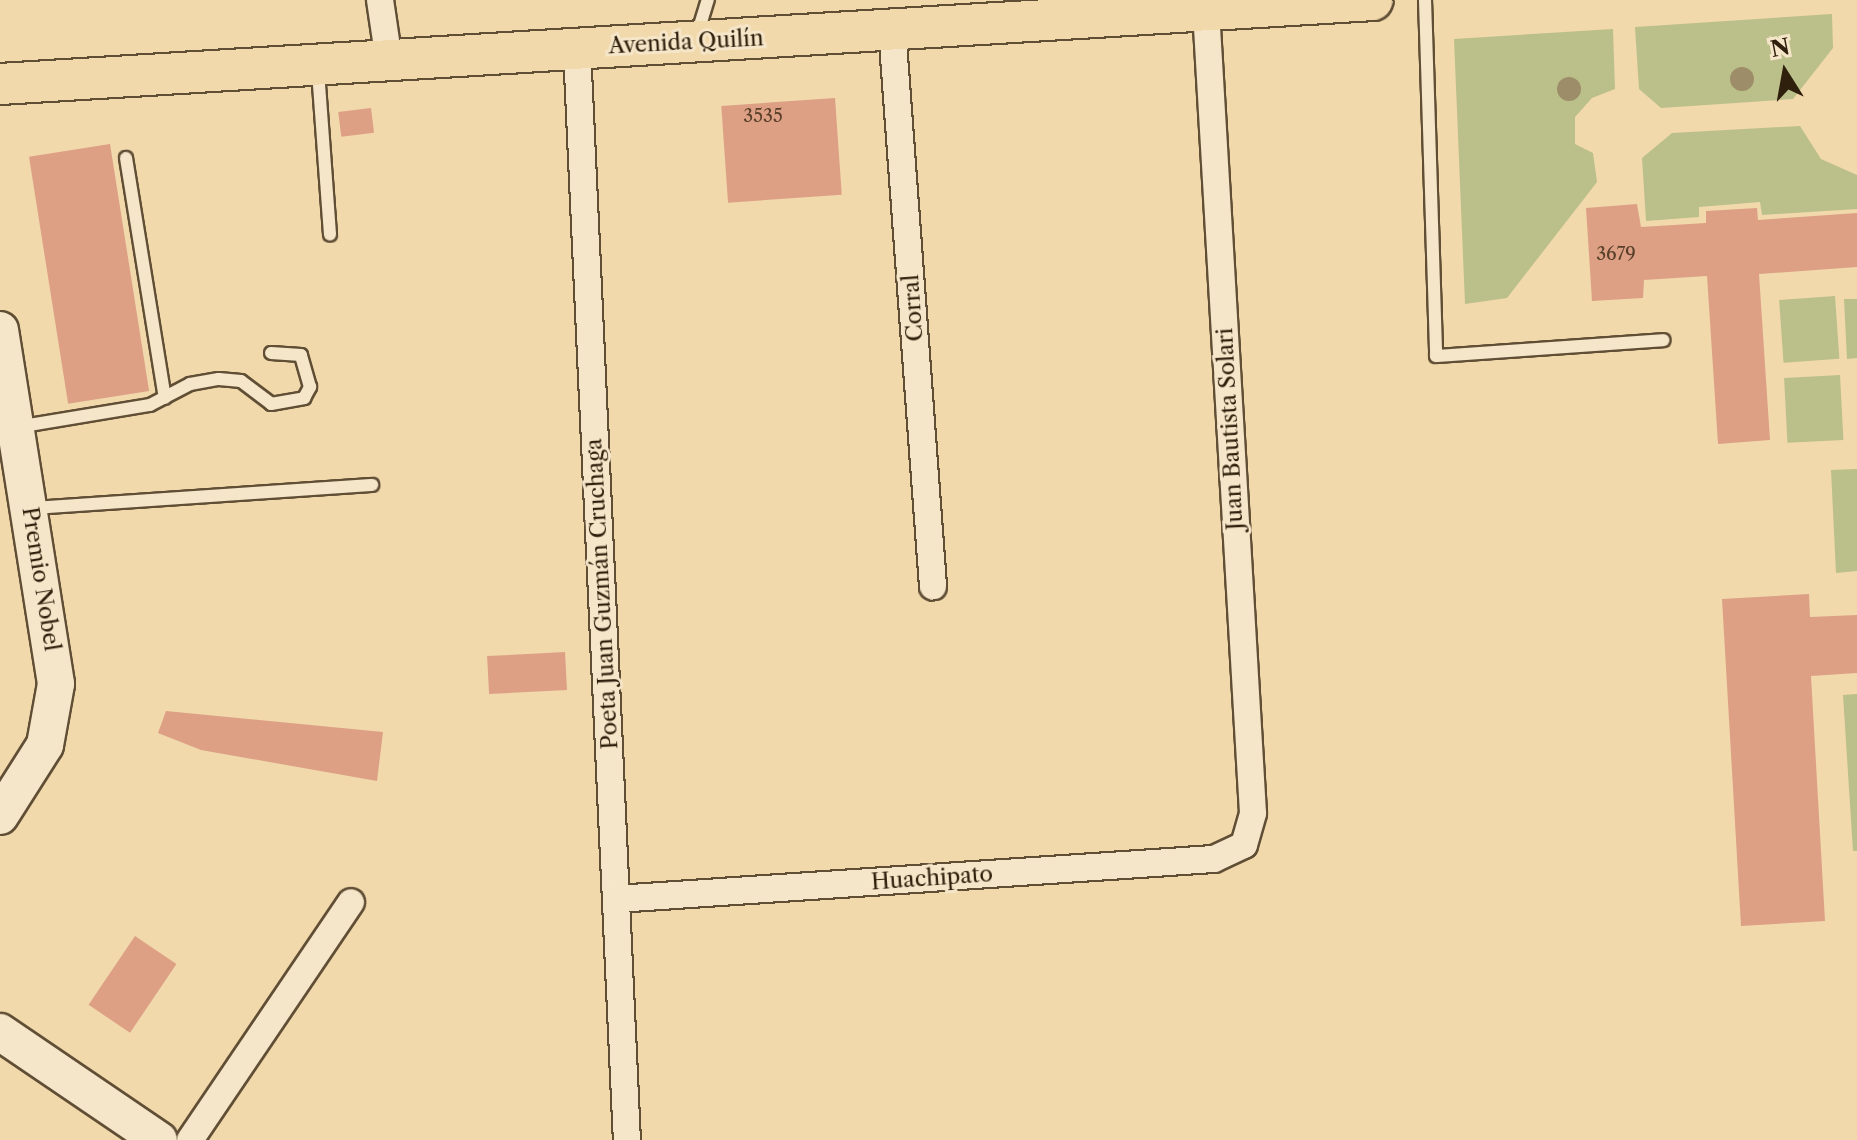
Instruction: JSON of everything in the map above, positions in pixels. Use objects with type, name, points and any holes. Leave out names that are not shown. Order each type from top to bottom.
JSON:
[{"type":"main road","name":"Avenida Quilín","points":[[0,84],[892,29],[1152,7],[1206,10],[1372,0]]},
{"type":"street","points":[[380,0],[389,61]]},
{"type":"street","name":"Juan Bautista Solari","points":[[1206,10],[1253,813],[1244,845]]},
{"type":"street","name":"Corral","points":[[892,29],[933,586]]},
{"type":"street","name":"Poeta Juan Guzmán Cruchaga","points":[[577,49],[627,1140]]},
{"type":"street","name":"Premio Nobel","points":[[0,330],[29,508],[55,704],[36,765],[0,816]]},
{"type":"street","name":"Huachipato","points":[[616,899],[1214,859],[1244,845]]},
{"type":"street","points":[[190,1140],[351,902]]},
{"type":"street","points":[[0,1032],[159,1140]]},
{"type":"lane","points":[[695,42],[708,0]]},
{"type":"lane","points":[[1425,0],[1436,356],[1663,340]]},
{"type":"lane","points":[[318,65],[330,235]]},
{"type":"lane","points":[[126,158],[165,398]]},
{"type":"lane","points":[[16,427],[165,398],[219,379],[241,381],[271,404],[304,398],[310,387],[301,355],[271,353]]},
{"type":"lane","points":[[29,508],[372,485]]},
{"type":"green space","points":[[1832,14],[1833,48],[1793,99],[1661,108],[1639,89],[1635,27]]},
{"type":"green space","points":[[1613,29],[1615,89],[1592,98],[1575,117],[1575,144],[1593,153],[1597,182],[1507,298],[1465,304],[1454,39]]},
{"type":"green space","points":[[1800,126],[1821,159],[1857,175],[1857,209],[1762,215],[1760,202],[1699,207],[1699,217],[1646,221],[1642,158],[1672,133]]},
{"type":"green space","points":[[1835,296],[1839,359],[1784,363],[1779,300]]},
{"type":"green space","points":[[1844,299],[1857,299],[1857,358],[1847,359]]},
{"type":"green space","points":[[1840,375],[1843,440],[1787,443],[1784,378]]},
{"type":"green space","points":[[1857,469],[1857,571],[1836,573],[1831,470]]},
{"type":"green space","points":[[1857,694],[1857,851],[1853,851],[1843,695]]},
{"type":"building","points":[[835,98],[842,195],[728,203],[721,106]]},
{"type":"building","points":[[371,108],[374,133],[341,137],[338,112]]},
{"type":"building","points":[[110,144],[149,391],[68,404],[29,157]]},
{"type":"building","points":[[1637,204],[1641,227],[1706,223],[1706,211],[1757,208],[1758,220],[1857,213],[1857,267],[1759,274],[1770,440],[1718,444],[1707,276],[1644,280],[1643,298],[1592,301],[1586,208]]},
{"type":"building","points":[[1809,594],[1810,617],[1857,615],[1857,673],[1811,676],[1825,921],[1741,926],[1722,599]]},
{"type":"building","points":[[565,652],[567,690],[489,694],[487,656]]},
{"type":"building","points":[[166,711],[383,732],[377,781],[201,750],[158,733]]},
{"type":"building","points":[[135,936],[176,964],[130,1033],[89,1005]]}]
